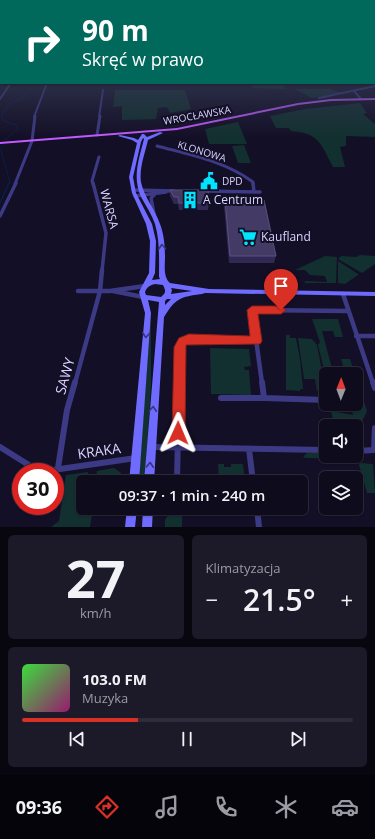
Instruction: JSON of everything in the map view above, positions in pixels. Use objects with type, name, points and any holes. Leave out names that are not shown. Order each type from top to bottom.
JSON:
[{"type":"main road","name":"WROCŁAWSKA","points":[[0,143],[154,131],[192,126],[298,104],[361,99],[375,100]]},
{"type":"main road","name":"WROCŁAWSKA","points":[[70,138],[120,136],[144,137],[161,133],[202,128],[298,107],[334,102],[375,100]]},
{"type":"street","points":[[0,98],[7,89]]},
{"type":"street","points":[[0,216],[23,168],[32,141],[33,120],[45,89]]},
{"type":"street","points":[[319,98],[364,89]]},
{"type":"street","points":[[97,135],[102,90]]},
{"type":"street","points":[[354,91],[361,99]]},
{"type":"street","points":[[135,475],[148,314],[142,292],[152,273],[153,241],[149,224],[134,193],[131,171],[139,142],[154,131]]},
{"type":"street","points":[[134,133],[144,137]]},
{"type":"street","points":[[120,136],[131,138],[139,142]]},
{"type":"street","points":[[144,137],[138,173],[142,192],[154,214]]},
{"type":"street","name":"KLONOWA","points":[[156,146],[223,165],[245,176],[253,182],[254,192]]},
{"type":"street","name":"WARSA","points":[[99,157],[92,181],[106,233],[100,291]]},
{"type":"street","points":[[142,192],[156,193],[174,191]]},
{"type":"street","points":[[134,193],[182,191]]},
{"type":"street","points":[[198,191],[260,192]]},
{"type":"street","points":[[149,475],[159,320],[164,299],[169,292],[162,277],[161,235],[154,214],[151,198],[156,193]]},
{"type":"street","points":[[78,291],[110,291],[146,285],[158,281],[167,285],[209,291],[375,294]]},
{"type":"street","name":"SAWY","points":[[59,463],[67,410],[100,291]]},
{"type":"street","points":[[110,291],[152,300],[209,291]]},
{"type":"street","points":[[343,294],[356,336],[375,388]]},
{"type":"street","points":[[159,320],[170,304],[182,295]]},
{"type":"street","points":[[264,398],[252,310],[348,311]]},
{"type":"street","points":[[356,336],[375,336]]},
{"type":"street","points":[[177,475],[180,347],[182,341],[189,339],[256,341]]},
{"type":"street","points":[[221,398],[319,400]]},
{"type":"street","points":[[363,451],[374,452],[375,428]]},
{"type":"street","name":"KRAKA","points":[[0,447],[26,463]]},
{"type":"street","points":[[151,448],[319,450]]},
{"type":"street","points":[[249,449],[252,475]]},
{"type":"street","name":"KRAKA","points":[[64,467],[136,458]]},
{"type":"street","points":[[130,527],[131,515]]},
{"type":"street","points":[[147,527],[148,515]]},
{"type":"street","points":[[258,515],[259,527]]},
{"type":"green space","points":[[295,89],[330,89],[342,93],[312,98]]},
{"type":"green space","points":[[115,90],[185,90],[191,109],[170,113],[167,107],[158,108],[156,119],[122,120],[122,106],[113,107]]},
{"type":"green space","points":[[360,103],[367,113],[363,114],[375,124],[375,137],[346,136],[346,146],[340,147],[345,167],[333,167],[322,146],[313,137],[308,134],[291,131],[289,128],[276,128],[270,116],[305,109]]},
{"type":"green space","points":[[238,122],[247,144],[209,144],[205,129]]},
{"type":"green space","points":[[244,145],[251,163],[238,163],[232,146]]},
{"type":"green space","points":[[360,255],[375,256],[375,264],[362,273],[338,259],[341,256],[356,257]]},
{"type":"green space","points":[[325,256],[337,257],[336,283],[304,283],[306,281],[327,282],[325,276],[310,275],[305,270],[295,270]]},
{"type":"green space","points":[[338,261],[358,275],[345,284],[338,283]]},
{"type":"green space","points":[[151,313],[151,387],[145,475],[139,475]]},
{"type":"green space","points":[[312,319],[338,319],[343,337],[335,337],[333,331],[322,331],[332,367],[323,367],[318,345],[320,342]]},
{"type":"green space","points":[[286,335],[290,335],[290,338],[296,338],[303,389],[300,389],[300,391],[286,390]]},
{"type":"green space","points":[[298,338],[312,339],[317,345],[321,367],[319,367],[319,391],[317,391],[315,379],[304,379]]},
{"type":"green space","points":[[210,348],[249,349],[251,366],[244,367],[245,370],[249,370],[251,395],[211,394]]},
{"type":"green space","points":[[341,359],[350,359],[353,367],[343,367]]},
{"type":"green space","points":[[363,399],[367,411],[363,419],[333,419],[331,412],[336,411],[353,415],[352,411],[363,411]]},
{"type":"green space","points":[[307,453],[319,453],[319,458],[303,457]]},
{"type":"green space","points":[[360,463],[373,464],[375,493],[367,493],[363,479],[363,471],[361,471]]},
{"type":"green space","points":[[218,464],[224,464],[224,467],[231,467],[231,464],[243,464],[244,475],[219,475]]},
{"type":"green space","points":[[114,468],[121,473],[121,475],[96,475],[97,471]]},
{"type":"green space","points":[[88,472],[88,475],[76,475],[76,515],[92,515],[90,527],[51,527],[59,521],[60,515],[64,515],[64,488],[66,475]]},
{"type":"green space","points":[[168,515],[182,516],[182,527],[165,527],[165,520]]},
{"type":"building","points":[[170,190],[208,190],[209,203],[179,203],[178,197],[174,197]]},
{"type":"building","name":"Kaufland","points":[[225,199],[264,200],[276,256],[230,256]]},
{"type":"waterway","points":[[5,140],[18,129],[16,125],[4,121],[1,115],[9,104],[21,99],[30,89]]},
{"type":"waterway","points":[[2,148],[1,151],[10,182],[9,184]]},
{"type":"waterway","points":[[0,203],[9,183]]},
{"type":"place","name":"DPD","points":[[209,181]]},
{"type":"place","name":"A Centrum","points":[[190,200]]},
{"type":"place","name":"Kaufland","points":[[248,237]]},
{"type":"route","points":[[178,433],[180,347],[182,341],[189,339],[256,341],[252,310],[281,310]]}]
